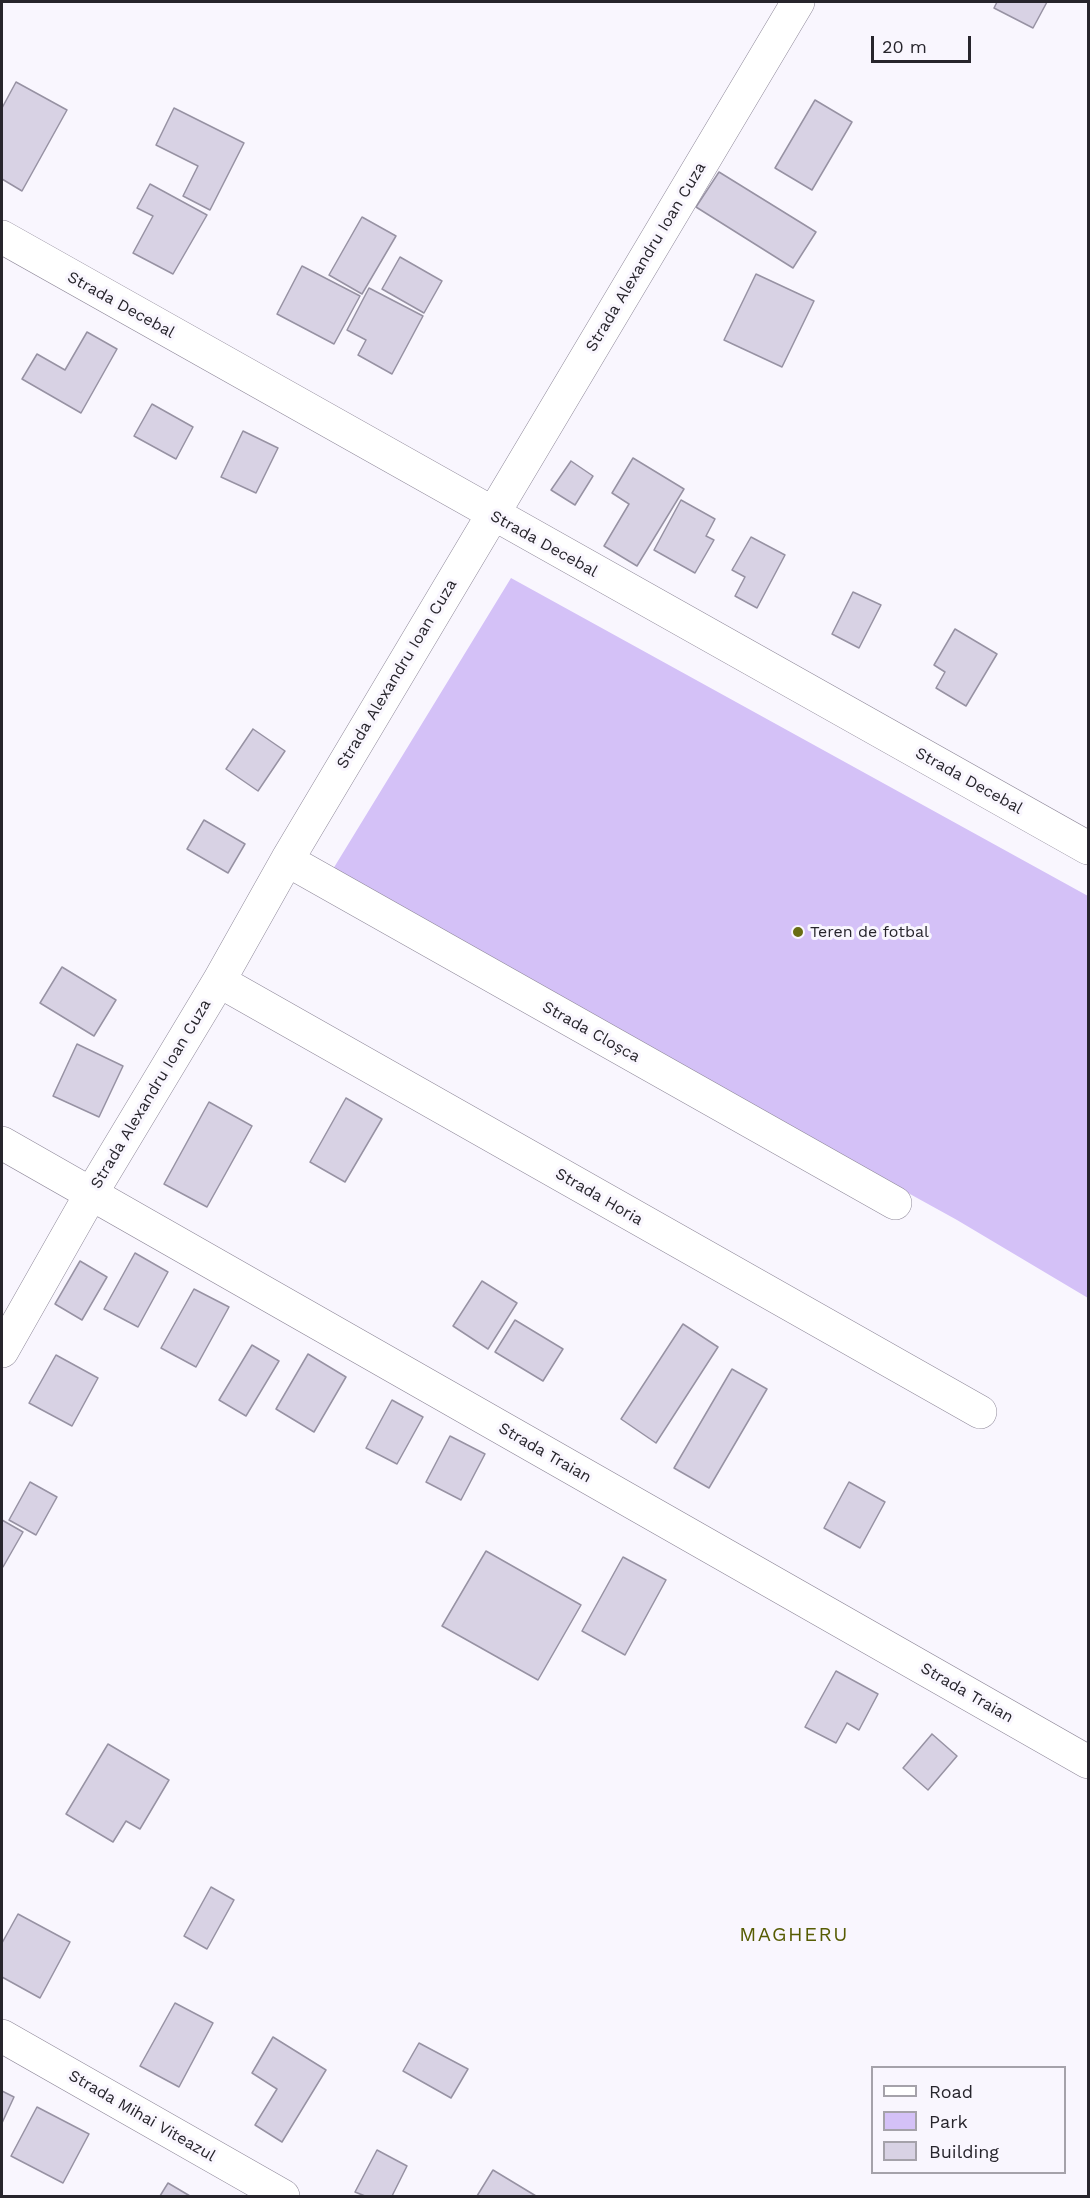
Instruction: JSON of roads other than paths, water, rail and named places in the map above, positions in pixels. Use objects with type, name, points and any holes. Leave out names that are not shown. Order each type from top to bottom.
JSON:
[{"type":"street","name":"Strada Alexandru Ioan Cuza","points":[[2,1351],[91,1194],[219,981],[287,860],[798,2]]},
{"type":"street","name":"Strada Decebal","points":[[2,237],[1089,848]]},
{"type":"street","name":"Strada Cloșca","points":[[287,860],[895,1203]]},
{"type":"street","name":"Strada Horia","points":[[219,981],[980,1413]]},
{"type":"street","name":"Strada Traian","points":[[2,1143],[1089,1762]]},
{"type":"street","name":"Strada Mihai Viteazul","points":[[2,2036],[284,2196]]},
{"type":"place","name":"Teren de fotbal","points":[[798,932]]},
{"type":"district","name":"MAGHERU","points":[[794,1935]]}]
